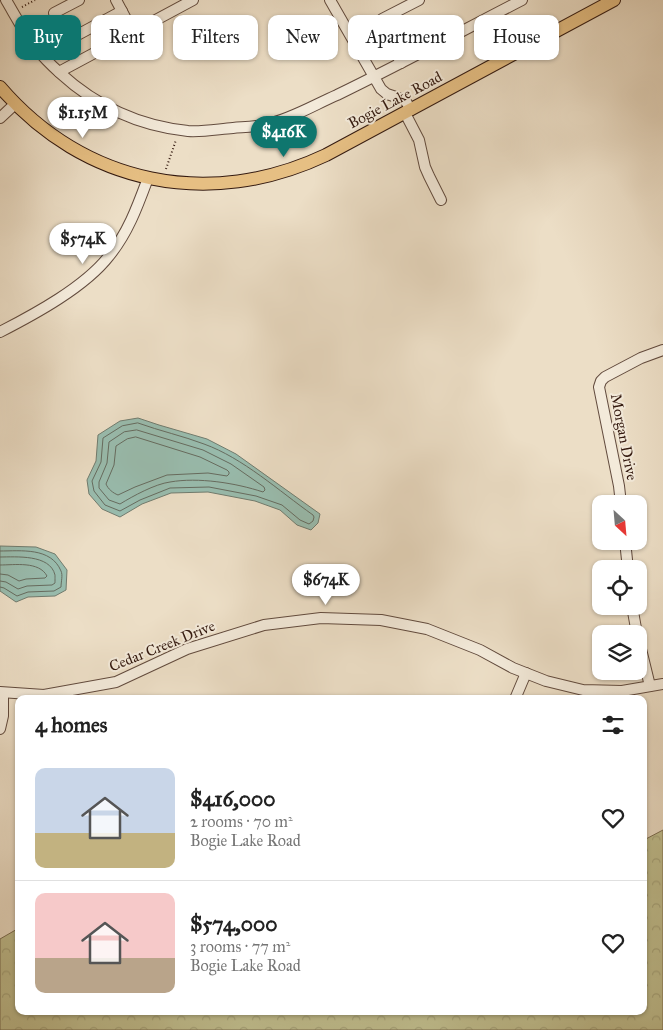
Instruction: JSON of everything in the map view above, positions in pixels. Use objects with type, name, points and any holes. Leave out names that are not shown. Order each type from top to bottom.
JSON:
[{"type":"main road","name":"Bogie Lake Road","points":[[0,87],[15,104],[44,130],[81,154],[111,167],[148,178],[190,184],[249,180],[278,174],[321,158],[614,0]]},
{"type":"street","points":[[6,0],[37,49],[48,62],[74,85],[103,105],[141,121],[190,131],[268,124],[292,115],[374,77],[522,0]]},
{"type":"street","points":[[79,0],[54,13],[68,40],[122,11]]},
{"type":"street","points":[[116,0],[124,15]]},
{"type":"street","points":[[163,16],[194,0]]},
{"type":"street","points":[[330,0],[381,89],[387,94],[405,100],[428,176],[441,200]]},
{"type":"street","points":[[401,63],[381,23],[382,19],[419,0]]},
{"type":"street","points":[[59,72],[91,55]]},
{"type":"street","points":[[0,118],[15,104]]},
{"type":"street","points":[[0,332],[84,281],[109,257],[128,225],[148,178]]},
{"type":"street","name":"Morgan Drive","points":[[620,495],[599,387],[601,381],[605,378],[641,358],[663,350]]},
{"type":"street","name":"Cedar Creek Drive","points":[[2,693],[44,695],[116,682],[187,649],[264,625],[321,618],[382,620],[427,629],[480,650],[513,668],[546,682],[582,690],[622,690],[663,684]]},
{"type":"street","points":[[517,695],[526,673]]},
{"type":"street","points":[[647,674],[650,686]]},
{"type":"street","points":[[0,729],[3,716],[2,693]]},
{"type":"path","points":[[13,12],[35,0]]},
{"type":"path","points":[[162,180],[180,129]]},
{"type":"green space","points":[[663,830],[663,1030],[0,1030],[0,939],[15,930],[15,1015],[647,1015],[647,838]]},
{"type":"water","points":[[138,418],[207,439],[236,454],[320,514],[318,523],[311,530],[297,525],[280,510],[255,501],[208,492],[171,493],[142,504],[120,517],[102,509],[89,494],[87,480],[96,461],[98,435],[120,421]]},
{"type":"water","points":[[0,546],[36,547],[55,554],[67,570],[66,590],[55,596],[28,597],[16,602],[0,591]]}]
